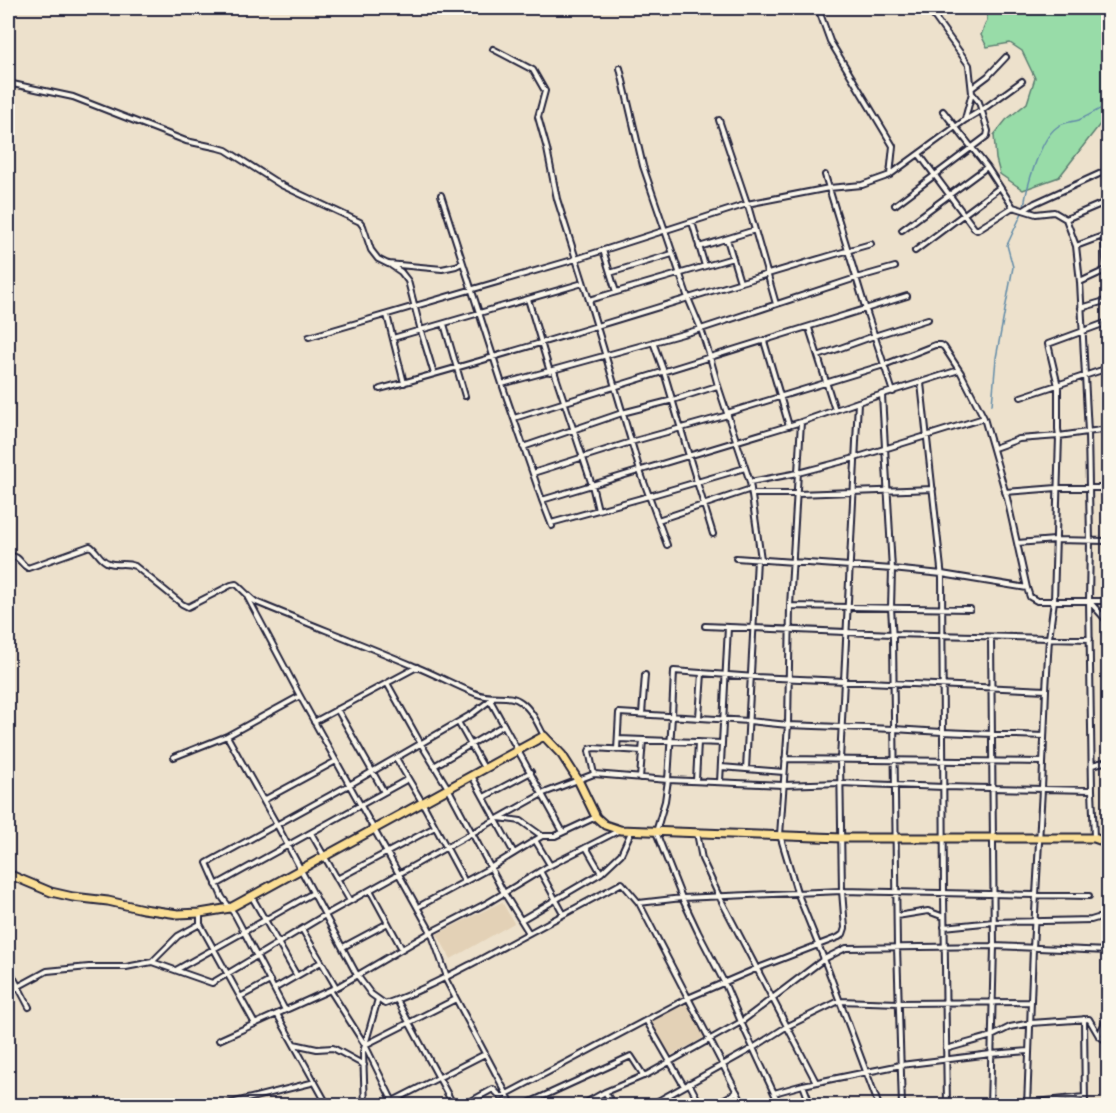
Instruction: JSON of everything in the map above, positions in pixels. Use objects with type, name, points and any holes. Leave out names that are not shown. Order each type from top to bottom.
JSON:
[{"type":"highway","points":[[8,874],[51,892],[143,909],[178,914],[230,908],[544,736],[562,755],[578,780],[596,817],[605,825],[620,830],[842,838],[1094,838],[1108,843]]},
{"type":"street","points":[[818,8],[830,42],[893,146],[890,175]]},
{"type":"street","points":[[928,8],[969,65],[972,91],[965,120]]},
{"type":"street","points":[[493,49],[533,70],[545,91],[538,117],[547,149],[556,199],[640,471],[667,545]]},
{"type":"street","points":[[972,91],[1006,57]]},
{"type":"street","points":[[620,68],[643,166],[710,357],[717,386],[752,492],[759,559],[746,769]]},
{"type":"street","points":[[309,337],[576,259],[747,204],[829,188],[862,185],[890,175],[1022,81]]},
{"type":"street","points":[[8,83],[73,97],[177,138],[226,150],[281,185],[360,222],[370,250],[378,259],[401,272],[406,278],[434,374]]},
{"type":"street","points":[[895,205],[987,136],[988,131],[982,110],[972,91]]},
{"type":"street","points":[[943,111],[987,167],[1013,207],[1036,214],[1054,212],[1066,219],[1076,246],[1088,432],[1094,838]]},
{"type":"street","points":[[719,120],[747,204],[776,304]]},
{"type":"street","points":[[919,154],[977,230],[1013,207]]},
{"type":"street","points":[[902,230],[987,167]]},
{"type":"street","points":[[1023,210],[1108,170]]},
{"type":"street","points":[[825,176],[893,392]]},
{"type":"street","points":[[915,251],[999,188]]},
{"type":"street","points":[[441,195],[513,418],[552,524],[745,468]]},
{"type":"street","points":[[1066,219],[1108,201]]},
{"type":"street","points":[[692,222],[705,266]]},
{"type":"street","points":[[699,247],[755,231]]},
{"type":"street","points":[[1076,246],[1106,235],[1108,281]]},
{"type":"street","points":[[727,238],[740,282]]},
{"type":"street","points":[[380,389],[871,244]]},
{"type":"street","points":[[603,250],[616,292]]},
{"type":"street","points":[[610,273],[672,254]]},
{"type":"street","points":[[589,300],[733,258]]},
{"type":"street","points":[[388,264],[442,269],[462,262]]},
{"type":"street","points":[[502,384],[700,329],[895,267]]},
{"type":"street","points":[[1080,282],[1108,269]]},
{"type":"street","points":[[393,338],[583,283]]},
{"type":"street","points":[[513,418],[907,296]]},
{"type":"street","points":[[528,299],[541,342],[583,457],[598,510]]},
{"type":"street","points":[[1081,308],[1108,300]]},
{"type":"street","points":[[387,315],[404,383]]},
{"type":"street","points":[[818,356],[928,319]]},
{"type":"street","points":[[1027,1104],[1046,690],[1054,601],[1059,436],[1058,386],[1048,344],[1108,322]]},
{"type":"street","points":[[444,324],[465,396]]},
{"type":"street","points":[[809,327],[835,410]]},
{"type":"street","points":[[764,341],[789,426]]},
{"type":"street","points":[[653,342],[713,534]]},
{"type":"street","points":[[532,473],[884,365],[941,345],[959,370],[984,418],[1005,492],[1026,588],[1030,597],[1037,601],[1108,602]]},
{"type":"street","points":[[1021,397],[1108,368]]},
{"type":"street","points":[[542,500],[789,426],[959,370]]},
{"type":"street","points":[[921,383],[942,573],[947,1106]]},
{"type":"street","points":[[524,447],[622,413],[717,386]]},
{"type":"street","points":[[882,395],[892,569],[897,947],[902,1106]]},
{"type":"street","points":[[462,1106],[493,1089],[501,1097],[688,998],[843,934],[845,928],[842,891],[840,760],[858,402]]},
{"type":"street","points":[[750,482],[855,459],[984,418]]},
{"type":"street","points":[[801,422],[790,606],[788,725],[780,835],[797,892],[879,1106]]},
{"type":"street","points":[[993,448],[1019,440],[1108,429]]},
{"type":"street","points":[[1005,492],[1057,488],[1108,488]]},
{"type":"street","points":[[658,520],[752,492],[798,494],[933,489]]},
{"type":"street","points":[[1017,543],[1055,540],[1108,541]]},
{"type":"street","points":[[8,556],[18,558],[28,568],[90,546],[105,562],[135,566],[186,606],[193,605],[233,584],[239,586],[256,602],[492,699],[563,832]]},
{"type":"street","points":[[736,558],[942,573],[1026,588]]},
{"type":"street","points":[[247,595],[314,722],[418,907],[431,932],[456,999],[513,1106]]},
{"type":"street","points":[[1089,601],[1108,622]]},
{"type":"street","points":[[790,606],[970,609]]},
{"type":"street","points":[[705,626],[991,638],[1090,639]]},
{"type":"street","points":[[720,782],[728,627]]},
{"type":"street","points":[[991,638],[994,946],[989,1105],[1027,1104],[1084,1097]]},
{"type":"street","points":[[314,722],[417,667]]},
{"type":"street","points":[[780,1106],[724,982],[682,898],[656,832],[668,780],[674,671],[788,679],[1046,690]]},
{"type":"street","points":[[699,717],[702,674]]},
{"type":"street","points":[[642,714],[645,675]]},
{"type":"street","points":[[387,683],[448,788],[504,893],[529,933]]},
{"type":"street","points":[[174,756],[227,736],[300,696]]},
{"type":"street","points":[[285,1010],[235,915],[222,897],[207,864],[373,772],[458,722],[492,699],[514,698],[522,702],[536,720],[544,736]]},
{"type":"street","points":[[337,709],[385,792]]},
{"type":"street","points":[[617,750],[619,713],[788,725],[1044,736]]},
{"type":"street","points":[[458,722],[484,768]]},
{"type":"street","points":[[435,766],[504,725]]},
{"type":"street","points":[[227,736],[264,800],[357,975],[370,994],[386,1004],[397,1000],[446,977],[622,883],[639,903],[744,1106]]},
{"type":"street","points":[[618,739],[722,743]]},
{"type":"street","points":[[640,778],[643,740]]},
{"type":"street","points":[[696,781],[698,742]]},
{"type":"street","points":[[594,774],[590,749],[642,752]]},
{"type":"street","points":[[396,758],[465,882]]},
{"type":"street","points":[[785,759],[1043,762]]},
{"type":"street","points":[[264,800],[336,761]]},
{"type":"street","points":[[1092,765],[1108,761]]},
{"type":"street","points":[[721,767],[784,772]]},
{"type":"street","points":[[484,798],[531,772]]},
{"type":"street","points":[[8,992],[47,971],[89,967],[126,967],[152,962],[212,983],[302,928],[471,833],[543,794],[594,774],[783,785],[840,783],[1092,790]]},
{"type":"street","points":[[472,775],[514,853]]},
{"type":"street","points":[[216,885],[408,779]]},
{"type":"street","points":[[418,907],[490,868],[542,836],[555,836],[596,817]]},
{"type":"street","points":[[497,819],[521,821],[542,836]]},
{"type":"street","points":[[337,879],[435,827]]},
{"type":"street","points":[[219,1040],[336,987],[540,871],[620,830]]},
{"type":"street","points":[[521,920],[601,873],[621,854],[631,831]]},
{"type":"street","points":[[311,833],[350,901]]},
{"type":"street","points":[[697,833],[702,859],[719,896],[816,1082]]},
{"type":"street","points":[[535,840],[550,866]]},
{"type":"street","points":[[586,847],[601,873]]},
{"type":"street","points":[[540,871],[564,913]]},
{"type":"street","points":[[370,890],[402,949]]},
{"type":"street","points":[[639,903],[682,898],[842,891],[1089,896]]},
{"type":"street","points":[[176,970],[313,893]]},
{"type":"street","points":[[252,897],[297,976]]},
{"type":"street","points":[[897,916],[928,911],[944,917]]},
{"type":"street","points":[[944,927],[993,922],[1090,920],[1101,917],[1108,911]]},
{"type":"street","points":[[200,913],[200,924],[255,1024]]},
{"type":"street","points":[[343,948],[388,923]]},
{"type":"street","points":[[152,962],[178,936],[200,924]]},
{"type":"street","points":[[302,928],[336,987]]},
{"type":"street","points":[[580,1106],[669,1063],[741,1022],[824,959],[846,948],[994,946],[1108,951]]},
{"type":"street","points":[[274,989],[321,962]]},
{"type":"street","points":[[8,967],[29,1007]]},
{"type":"street","points":[[240,997],[270,981]]},
{"type":"street","points":[[330,990],[365,1045],[394,1103]]},
{"type":"street","points":[[365,1106],[363,1052],[378,999]]},
{"type":"street","points":[[365,1045],[456,999]]},
{"type":"street","points":[[397,1000],[454,1106]]},
{"type":"street","points":[[649,1106],[786,1027],[838,1001],[1031,1002]]},
{"type":"street","points":[[277,1014],[328,1106]]},
{"type":"street","points":[[1099,1036],[1108,1015]]},
{"type":"street","points":[[946,1049],[992,1036],[1010,1027],[1084,1019],[1089,1019],[1099,1036],[1108,1042]]},
{"type":"street","points":[[1084,1019],[1085,1106]]},
{"type":"street","points":[[646,1020],[669,1063],[701,1106]]},
{"type":"street","points":[[293,1043],[317,1049],[333,1048],[364,1065]]},
{"type":"street","points":[[774,1093],[865,1071],[901,1065],[1029,1052]]},
{"type":"street","points":[[383,1106],[394,1103],[485,1053]]},
{"type":"street","points":[[522,1106],[631,1056],[644,1076]]},
{"type":"street","points":[[219,1106],[315,1082]]},
{"type":"street","points":[[803,1085],[811,1106]]},
{"type":"street","points":[[605,1092],[614,1106]]},
{"type":"street","points":[[712,1106],[737,1092]]},
{"type":"shaded area","points":[[502,902],[514,923],[451,959],[437,934]]},
{"type":"shaded area","points":[[686,1002],[705,1037],[670,1056],[651,1021]]},
{"type":"green space","points":[[986,8],[1108,8],[1108,114],[1059,177],[1023,190],[1000,174],[994,135],[1006,120],[1027,103],[1035,78],[1022,51],[1010,43],[987,47],[981,35],[987,20]]},
{"type":"waterway","points":[[1024,208],[1035,164],[1051,133],[1059,125],[1079,120],[1108,104]]},
{"type":"waterway","points":[[992,405],[996,358],[1013,267],[1007,245],[1022,213]]}]
